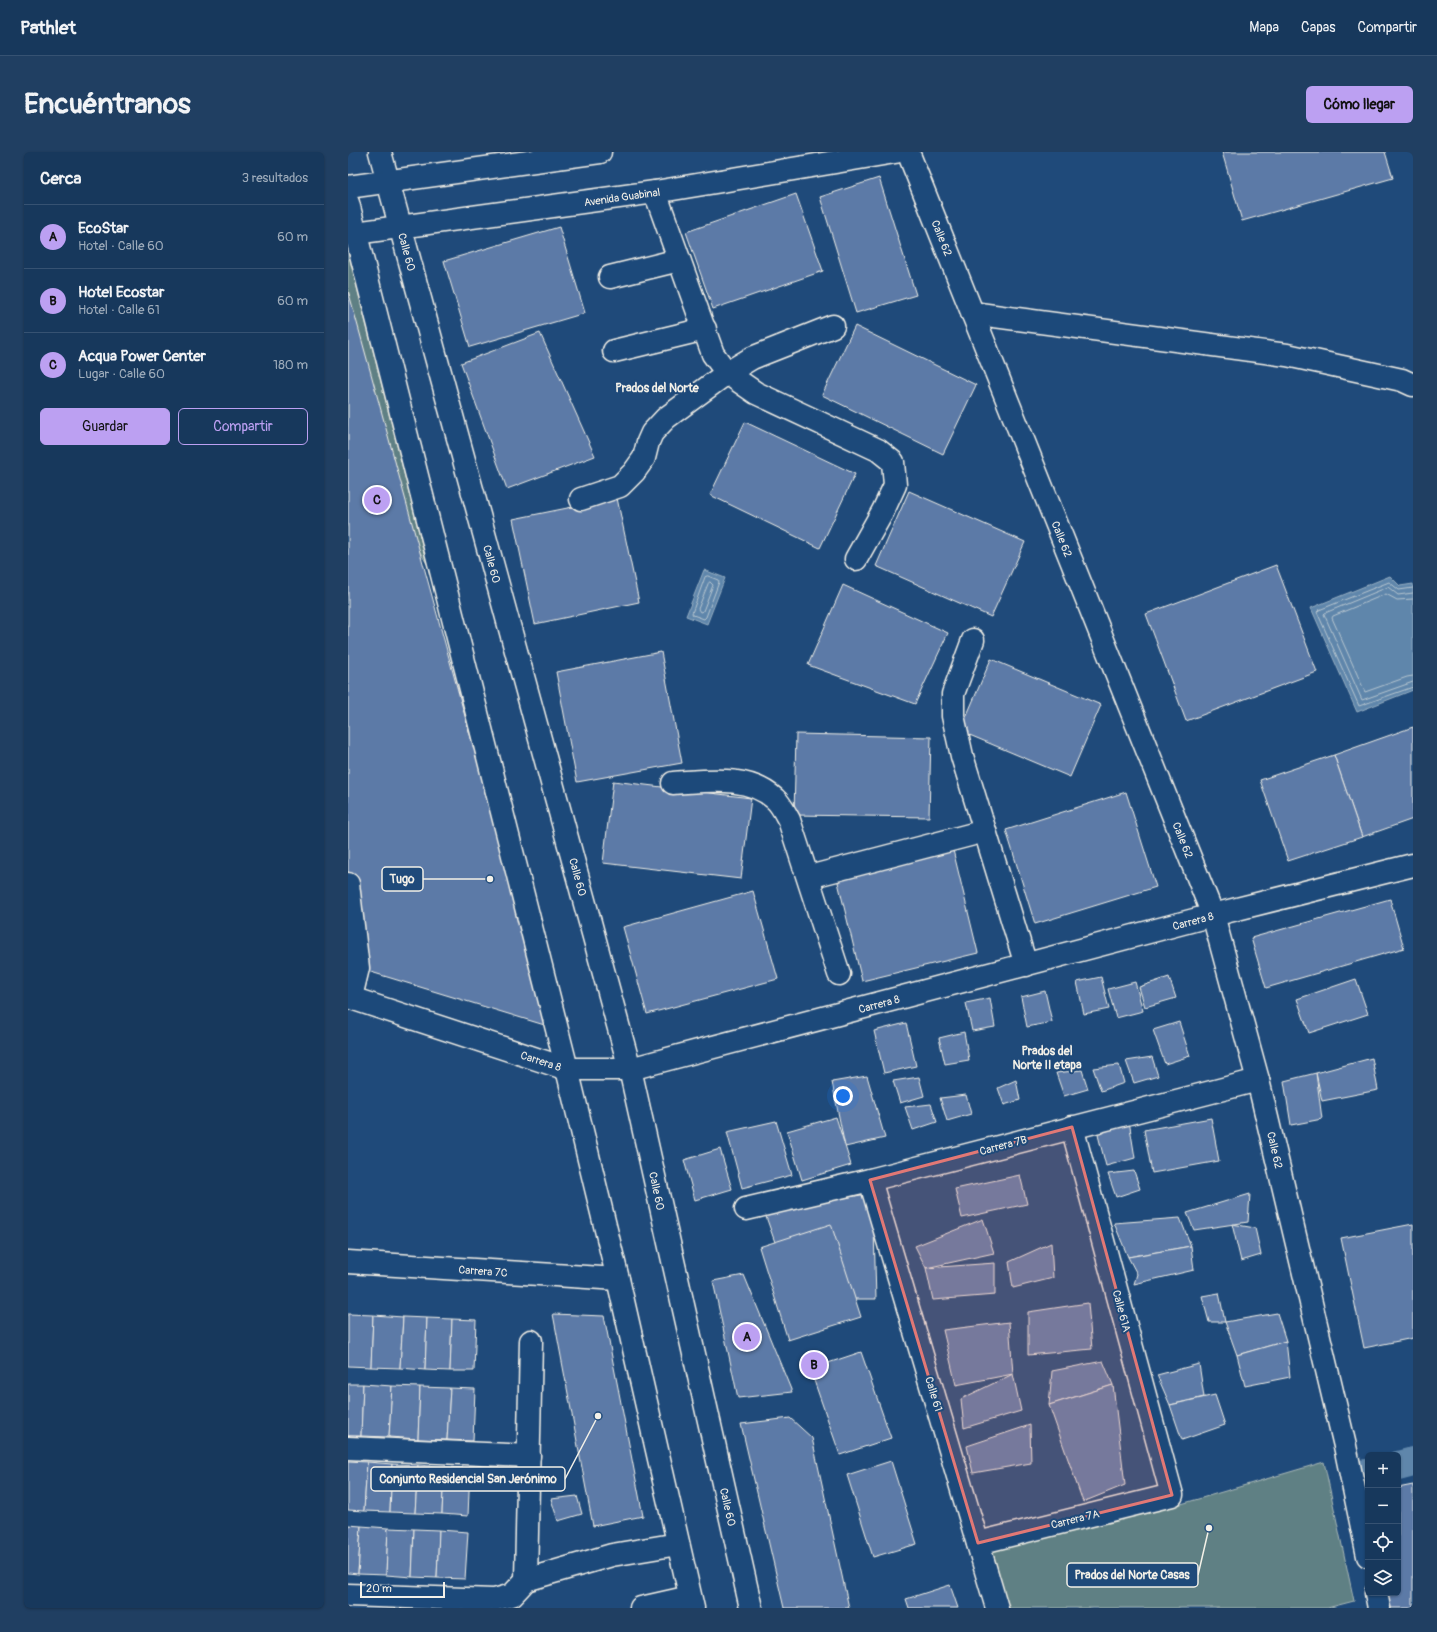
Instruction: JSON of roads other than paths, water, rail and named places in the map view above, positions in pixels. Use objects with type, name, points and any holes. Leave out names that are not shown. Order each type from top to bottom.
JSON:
[{"type":"street","name":"Calle 60","points":[[380,152],[630,1069],[750,1608]]},
{"type":"street","points":[[348,187],[558,155],[600,152]]},
{"type":"street","name":"Avenida Guabinal","points":[[352,234],[655,192],[896,152]]},
{"type":"street","name":"Calle 62","points":[[908,152],[1214,915],[1258,1080],[1345,1446],[1365,1542]]},
{"type":"street","points":[[655,192],[713,354],[727,373],[756,393],[878,450],[893,462],[895,485],[883,511],[856,559]]},
{"type":"street","points":[[348,203],[352,234],[567,1069],[618,1279],[692,1603],[642,1608]]},
{"type":"street","points":[[610,277],[679,260]]},
{"type":"street","points":[[972,313],[1287,355],[1402,380],[1413,385]]},
{"type":"street","points":[[581,499],[620,486],[634,472],[644,458],[648,442],[658,426],[666,418],[727,373],[752,358],[833,326]]},
{"type":"street","points":[[614,351],[705,329]]},
{"type":"street","points":[[972,640],[953,694],[953,716],[962,756],[1026,965]]},
{"type":"street","points":[[673,783],[728,781],[755,786],[776,799],[789,820],[809,877],[839,974]]},
{"type":"street","points":[[809,877],[985,832]]},
{"type":"street","name":"Carrera 8","points":[[349,997],[567,1069],[630,1069],[1214,915],[1413,865]]},
{"type":"street","points":[[348,884],[358,968],[349,997]]},
{"type":"street","name":"Carrera 7B","points":[[746,1209],[870,1180],[1258,1080]]},
{"type":"street","name":"Calle 61A","points":[[1072,1127],[1172,1495]]},
{"type":"street","name":"Calle 61","points":[[870,1180],[997,1608]]},
{"type":"street","name":"Carrera 7C","points":[[348,1262],[618,1279]]},
{"type":"street","points":[[526,1580],[531,1341]]},
{"type":"street","points":[[348,1448],[529,1456]]},
{"type":"street","name":"Carrera 7A","points":[[978,1543],[1172,1495]]},
{"type":"street","points":[[348,1595],[494,1600],[512,1596],[526,1580],[612,1555],[678,1544]]},
{"type":"water","points":[[704,570],[725,578],[707,624],[686,616]]},
{"type":"water","points":[[1390,576],[1400,586],[1413,584],[1413,690],[1357,712],[1311,608]]},
{"type":"waterway","points":[[1401,1465],[1413,1462]]},
{"type":"place","name":"Acqua Power Center","points":[[377,500]]},
{"type":"place","name":"Tugo","points":[[490,879]]},
{"type":"place","name":"EcoStar","points":[[747,1337]]},
{"type":"place","name":"Hotel Ecostar","points":[[814,1365]]},
{"type":"place","name":"Conjunto Residencial San Jerónimo","points":[[598,1416]]},
{"type":"place","name":"Prados del Norte Casas","points":[[1209,1528]]},
{"type":"district","name":"Prados del Norte","points":[[657,388]]},
{"type":"district","name":"Prados del Norte II etapa","points":[[1047,1058]]}]
